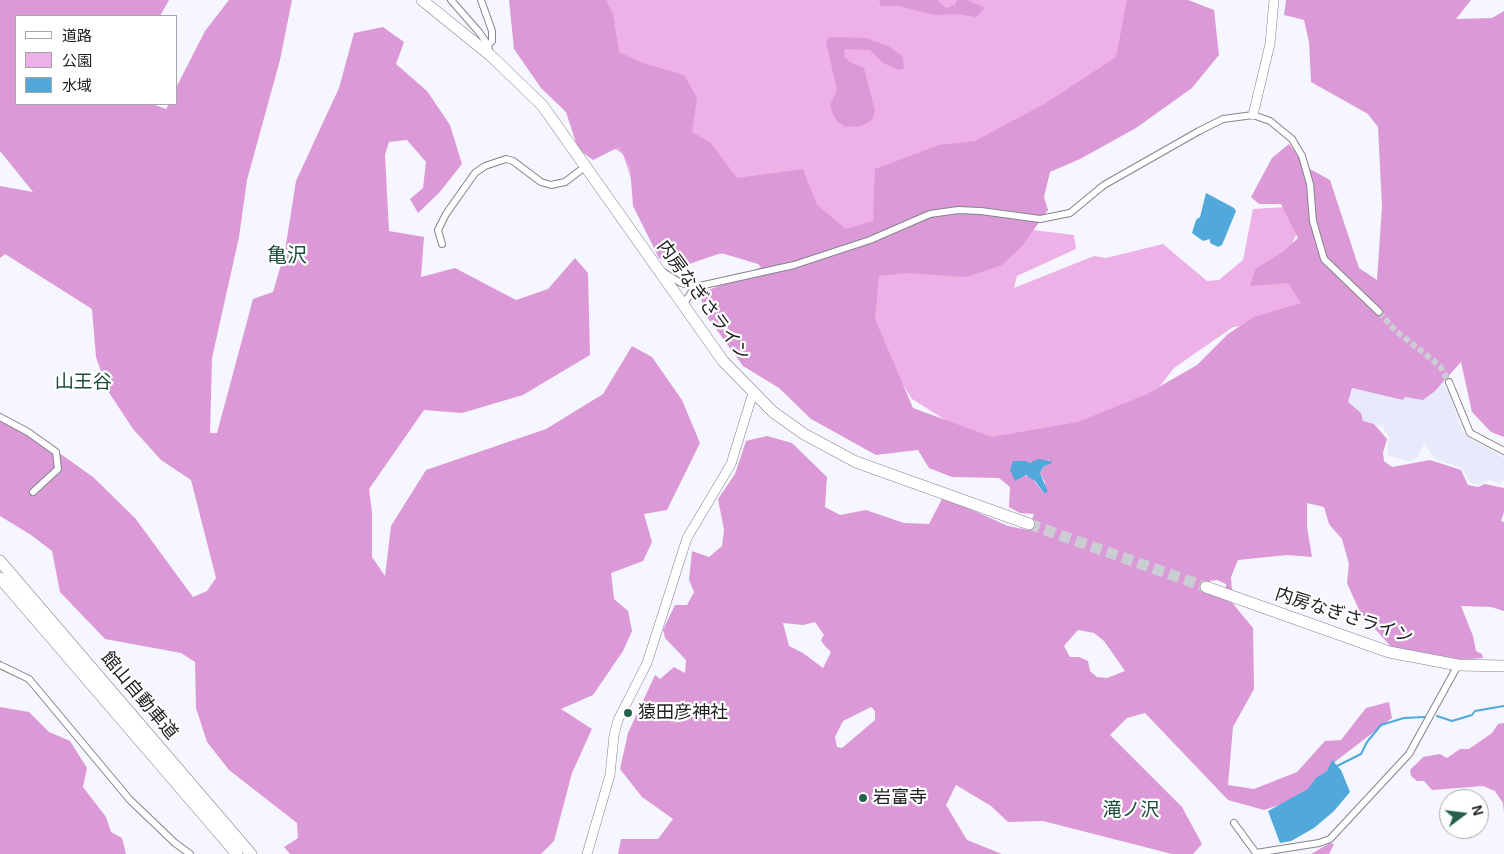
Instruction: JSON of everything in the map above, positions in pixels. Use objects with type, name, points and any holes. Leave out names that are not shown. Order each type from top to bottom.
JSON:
[{"type":"highway","name":"内房なぎさライン","points":[[422,0],[489,50],[542,105],[723,362],[773,412],[804,434],[856,462],[1030,524]]},
{"type":"highway","name":"館山自動車道","points":[[0,561],[251,854]]},
{"type":"highway","name":"館山自動車道","points":[[0,578],[237,854]]},
{"type":"highway","name":"内房なぎさライン","points":[[1206,587],[1389,652],[1458,665],[1504,666]]},
{"type":"street","points":[[451,0],[489,50]]},
{"type":"street","points":[[481,0],[492,31],[492,41],[489,50]]},
{"type":"street","points":[[1253,115],[1270,44],[1274,0]]},
{"type":"street","points":[[658,269],[696,288],[794,265],[870,240],[930,214],[958,210],[980,211],[1040,219],[1070,213],[1104,185],[1199,131],[1223,119],[1253,115],[1270,121],[1292,139],[1302,156],[1310,184],[1313,221],[1324,259],[1379,312]]},
{"type":"street","points":[[442,244],[438,230],[446,214],[475,173],[485,166],[506,159],[513,160],[541,182],[551,186],[564,182],[586,166]]},
{"type":"street","points":[[682,305],[696,288]]},
{"type":"street","points":[[1449,382],[1470,433],[1504,452]]},
{"type":"street","points":[[587,854],[610,775],[614,735],[618,720],[647,663],[686,538],[732,464],[754,393]]},
{"type":"street","points":[[0,417],[28,432],[56,452],[58,470],[33,492]]},
{"type":"street","points":[[0,665],[29,679],[130,800],[190,854]]},
{"type":"street","points":[[1234,823],[1256,853],[1319,843],[1330,839],[1409,754],[1458,665]]},
{"type":"shaded area","points":[[0,0],[169,0],[161,15],[15,15],[15,105],[155,105],[166,109],[168,105],[178,105],[178,84],[205,31],[229,0],[292,0],[280,60],[247,180],[239,237],[212,358],[210,433],[217,433],[253,299],[273,292],[285,251],[296,181],[339,88],[354,33],[383,27],[404,42],[396,64],[427,91],[450,125],[462,164],[439,193],[418,213],[410,199],[423,188],[426,162],[407,140],[389,142],[385,155],[389,231],[424,237],[421,277],[455,268],[516,300],[548,289],[575,258],[588,273],[590,355],[523,395],[462,413],[424,410],[369,489],[372,513],[372,557],[385,576],[391,526],[426,470],[546,429],[603,394],[632,346],[652,357],[682,400],[700,443],[667,510],[644,514],[652,542],[643,561],[611,573],[614,599],[628,611],[632,631],[623,651],[593,695],[561,709],[592,729],[572,773],[554,841],[541,854],[290,854],[284,847],[298,838],[297,823],[229,770],[207,742],[196,708],[195,662],[181,653],[105,639],[60,592],[52,551],[31,535],[0,516],[0,417],[27,430],[93,477],[135,518],[193,597],[207,591],[216,578],[191,480],[161,460],[133,429],[108,391],[96,357],[92,309],[5,254],[0,258],[0,186],[33,192],[0,151]]},
{"type":"shaded area","points":[[509,0],[606,0],[613,14],[619,52],[643,63],[684,75],[697,98],[692,132],[710,142],[737,178],[803,169],[817,205],[846,229],[873,221],[875,169],[939,145],[975,141],[1046,103],[1116,57],[1127,0],[1188,0],[1214,10],[1219,55],[1192,88],[1136,128],[1080,159],[1050,172],[1044,197],[1048,210],[1022,246],[1002,265],[966,277],[906,273],[879,276],[875,319],[913,408],[992,437],[1078,422],[1145,395],[1197,365],[1228,334],[1254,317],[1301,303],[1288,283],[1250,286],[1255,269],[1284,251],[1298,238],[1281,204],[1259,204],[1251,197],[1272,158],[1289,144],[1308,168],[1330,180],[1359,268],[1377,280],[1382,207],[1378,127],[1368,114],[1311,82],[1309,42],[1304,20],[1284,15],[1286,0],[1471,0],[1456,19],[1492,18],[1504,11],[1504,437],[1491,432],[1472,412],[1461,362],[1435,391],[1423,400],[1405,397],[1403,400],[1352,388],[1348,402],[1361,413],[1363,421],[1374,424],[1387,439],[1383,453],[1384,461],[1392,467],[1430,460],[1461,470],[1468,485],[1478,487],[1485,484],[1504,488],[1504,512],[1501,521],[1504,522],[1504,611],[1491,607],[1461,606],[1473,636],[1476,651],[1482,654],[1483,658],[1456,660],[1393,649],[1360,612],[1347,583],[1349,564],[1342,539],[1329,524],[1324,507],[1307,503],[1307,527],[1312,557],[1287,555],[1238,560],[1231,577],[1232,592],[1226,591],[1226,584],[1217,580],[1210,581],[1207,590],[1230,600],[1253,628],[1254,689],[1233,727],[1228,785],[1254,789],[1297,772],[1325,741],[1341,740],[1366,708],[1389,702],[1392,718],[1336,761],[1303,797],[1264,810],[1228,800],[1145,713],[1127,718],[1110,735],[1182,807],[1202,844],[1193,854],[1172,854],[1043,821],[1008,822],[991,806],[956,785],[946,805],[967,840],[1002,854],[618,854],[621,839],[658,839],[673,819],[642,797],[620,769],[628,733],[655,675],[660,679],[674,667],[685,673],[686,660],[665,638],[663,630],[675,605],[687,605],[694,592],[689,580],[692,551],[709,557],[722,546],[724,530],[718,499],[735,474],[746,441],[767,436],[792,443],[827,477],[825,507],[840,515],[866,510],[904,523],[929,524],[943,497],[1008,526],[1028,530],[1034,514],[1020,513],[1009,507],[1010,487],[999,478],[952,477],[929,468],[918,450],[876,455],[811,419],[779,388],[743,366],[705,314],[700,294],[761,267],[758,264],[721,253],[678,268],[659,258],[633,206],[630,168],[619,147],[593,160],[578,149],[566,112],[541,88],[514,49]],"holes":[[[1049,460],[1051,463],[1043,467],[1040,473],[1045,482],[1044,493],[1030,476],[1022,476],[1015,481],[1028,462]],[[815,622],[824,635],[821,640],[831,652],[823,668],[803,653],[789,646],[783,623],[803,625]],[[1078,630],[1094,633],[1104,641],[1125,671],[1107,678],[1097,677],[1090,671],[1088,661],[1079,657],[1070,657],[1064,646]],[[871,707],[875,711],[875,720],[842,748],[837,747],[835,737],[843,721]]]},
{"type":"shaded area","points":[[879,0],[937,0],[946,8],[955,5],[957,0],[967,0],[985,8],[976,17],[956,14],[935,15],[898,6],[881,6]]},
{"type":"shaded area","points":[[828,38],[866,38],[890,47],[903,57],[904,68],[899,70],[883,63],[870,50],[845,49],[844,57],[864,68],[875,111],[872,120],[861,126],[845,127],[837,121],[830,105],[837,90],[826,42]]},
{"type":"shaded area","points":[[1441,384],[1449,390],[1458,420],[1466,436],[1504,458],[1504,478],[1500,484],[1489,480],[1478,485],[1470,482],[1462,468],[1435,459],[1424,444],[1417,458],[1409,461],[1387,455],[1389,436],[1385,432],[1384,427],[1363,421],[1348,402],[1351,388],[1403,400],[1405,397],[1423,400]]},
{"type":"shaded area","points":[[0,707],[29,712],[49,732],[70,741],[87,768],[83,787],[106,817],[111,832],[122,838],[126,854],[0,854]]},
{"type":"shaded area","points":[[1504,723],[1504,813],[1503,803],[1495,791],[1483,786],[1432,790],[1424,781],[1417,781],[1411,776],[1410,770],[1423,757],[1440,754],[1447,758],[1460,749],[1469,749],[1492,733],[1498,724]]},
{"type":"shaded area","points":[[1330,843],[1334,844],[1329,854],[1311,854]]},
{"type":"green space","points":[[590,0],[1163,0],[1029,186],[1025,229],[1074,235],[1076,249],[1017,276],[1014,288],[1094,256],[1106,258],[1163,244],[1207,281],[1219,280],[1243,260],[1253,209],[1286,207],[1298,231],[1285,258],[1314,319],[1233,327],[1174,368],[1160,386],[1113,416],[999,441],[955,426],[912,399],[866,326],[803,244],[677,259],[632,182],[623,154],[569,121],[580,73]]},
{"type":"water","points":[[1206,193],[1234,208],[1236,211],[1222,245],[1218,247],[1210,243],[1210,239],[1203,241],[1192,233],[1196,220],[1200,217]]},
{"type":"water","points":[[1038,459],[1051,461],[1052,463],[1043,467],[1040,473],[1048,492],[1044,493],[1035,481],[1026,475],[1015,481],[1010,470],[1013,461],[1026,461],[1030,463]]},
{"type":"water","points":[[1332,760],[1341,770],[1350,792],[1334,811],[1314,828],[1291,841],[1280,843],[1268,811],[1308,789],[1316,778],[1327,771]]},
{"type":"waterway","points":[[1437,716],[1452,721],[1472,715],[1475,711],[1504,706]]},
{"type":"waterway","points":[[1337,766],[1361,754],[1367,742],[1381,725],[1404,718],[1425,717]]},
{"type":"tunnel","points":[[1379,312],[1395,330],[1440,366],[1449,382]]},
{"type":"tunnel","points":[[1029,524],[1206,587]]},
{"type":"place","name":"猿田彦神社","points":[[628,713]]},
{"type":"place","name":"岩富寺","points":[[863,798]]},
{"type":"district","name":"亀沢","points":[[287,256]]},
{"type":"district","name":"山王谷","points":[[83,383]]},
{"type":"district","name":"滝ノ沢","points":[[1131,811]]}]
